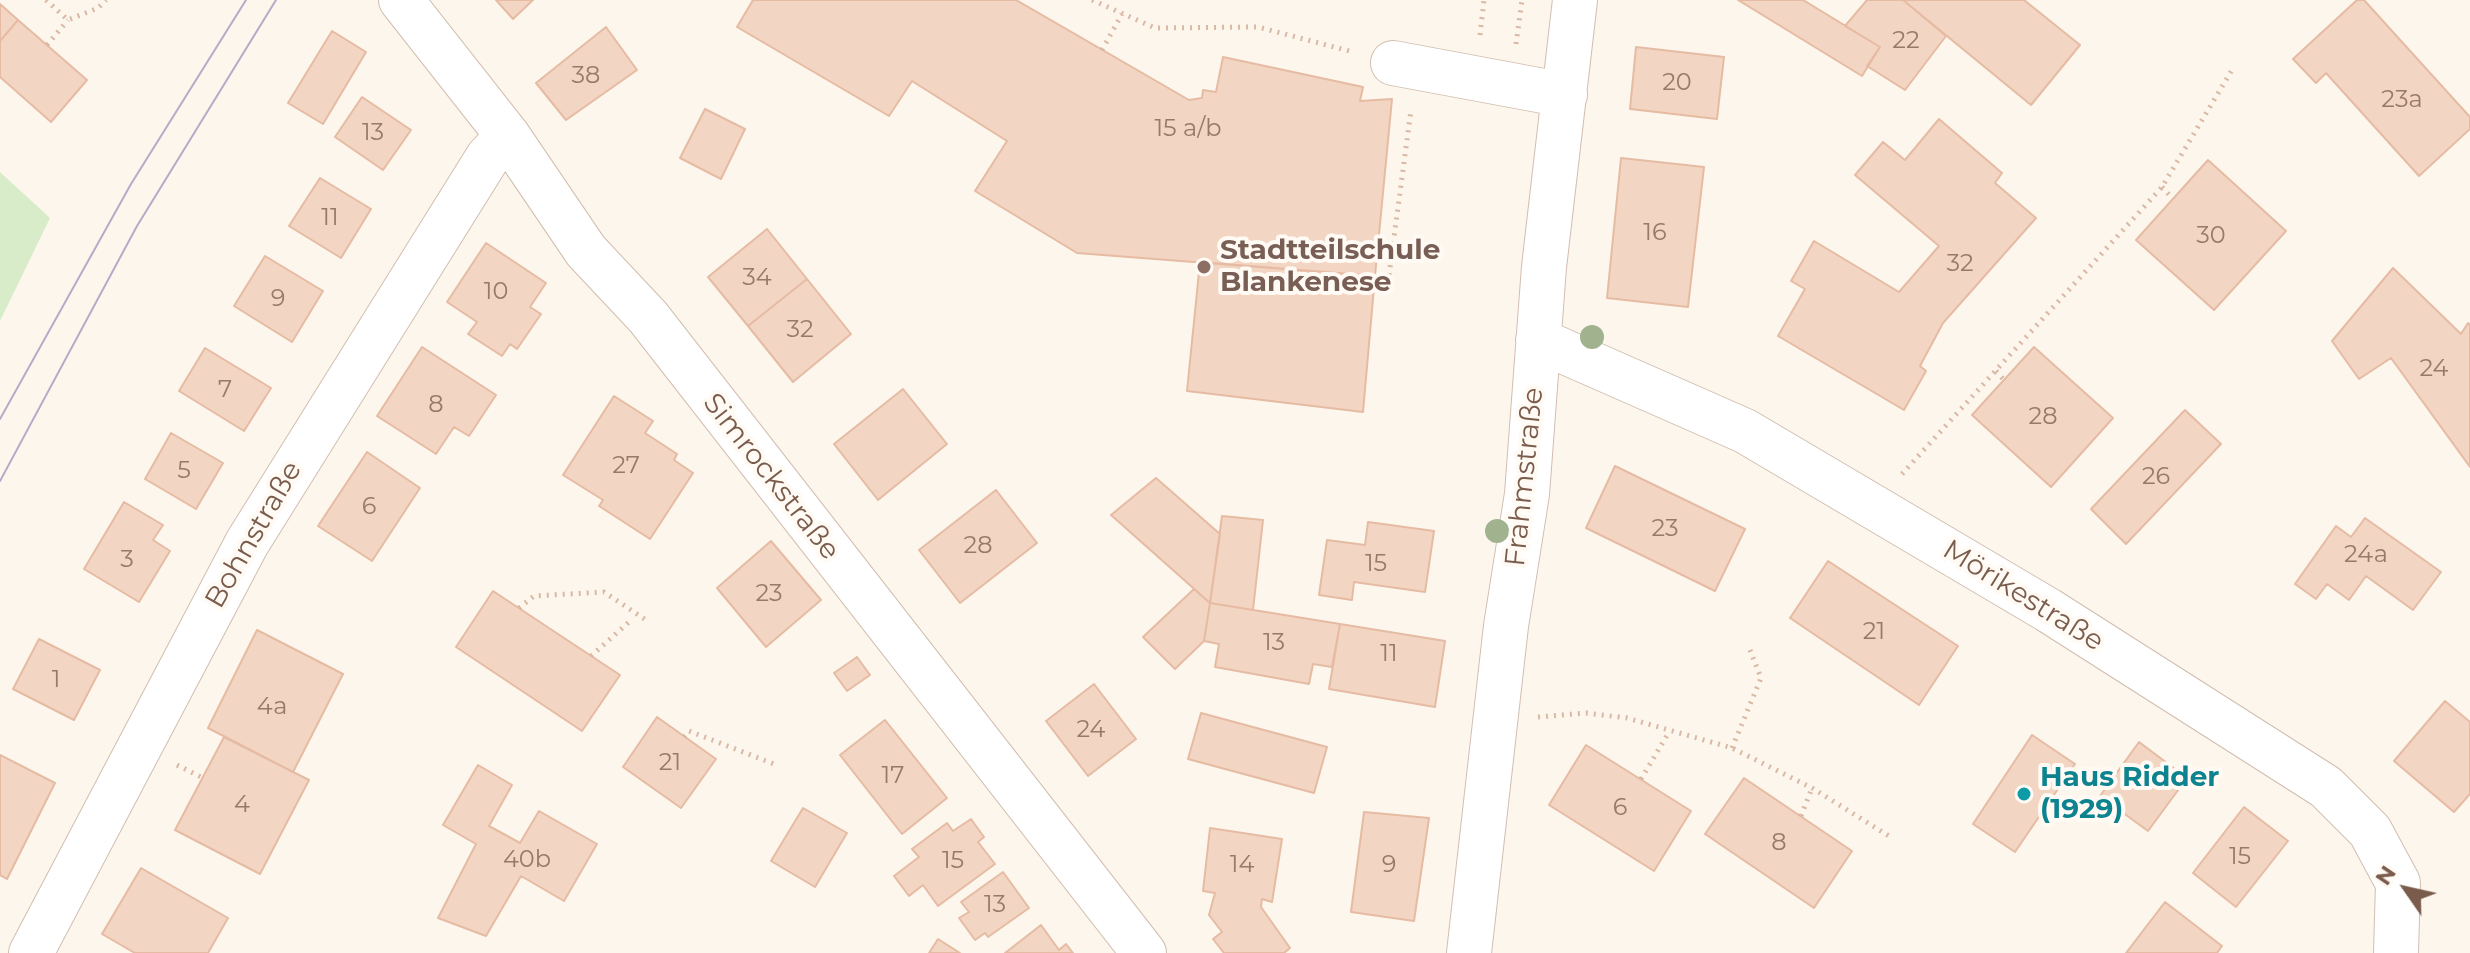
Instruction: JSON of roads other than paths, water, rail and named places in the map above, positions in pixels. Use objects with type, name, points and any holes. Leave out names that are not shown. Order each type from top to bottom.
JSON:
[{"type":"street","name":"Simrockstraße","points":[[401,0],[508,136],[586,251],[648,317],[1144,953]]},
{"type":"street","name":"Frahmstraße","points":[[1469,953],[1506,626],[1527,494],[1538,340],[1575,0]]},
{"type":"street","points":[[1405,65],[1565,95]]},
{"type":"street","name":"Bohnstraße","points":[[31,953],[247,543],[488,157],[508,136]]},
{"type":"street","name":"Mörikestraße","points":[[1538,340],[1745,431],[1875,505],[2326,787],[2370,831],[2398,883],[2396,953]]},
{"type":"tram line","points":[[0,419],[131,184],[246,0]]},
{"type":"tram line","points":[[0,481],[137,226],[276,0]]},
{"type":"place","name":"Stadtteilschule Blankenese","points":[[1204,267]]},
{"type":"place","name":"Haus Ridder (1929)","points":[[2024,794]]}]
